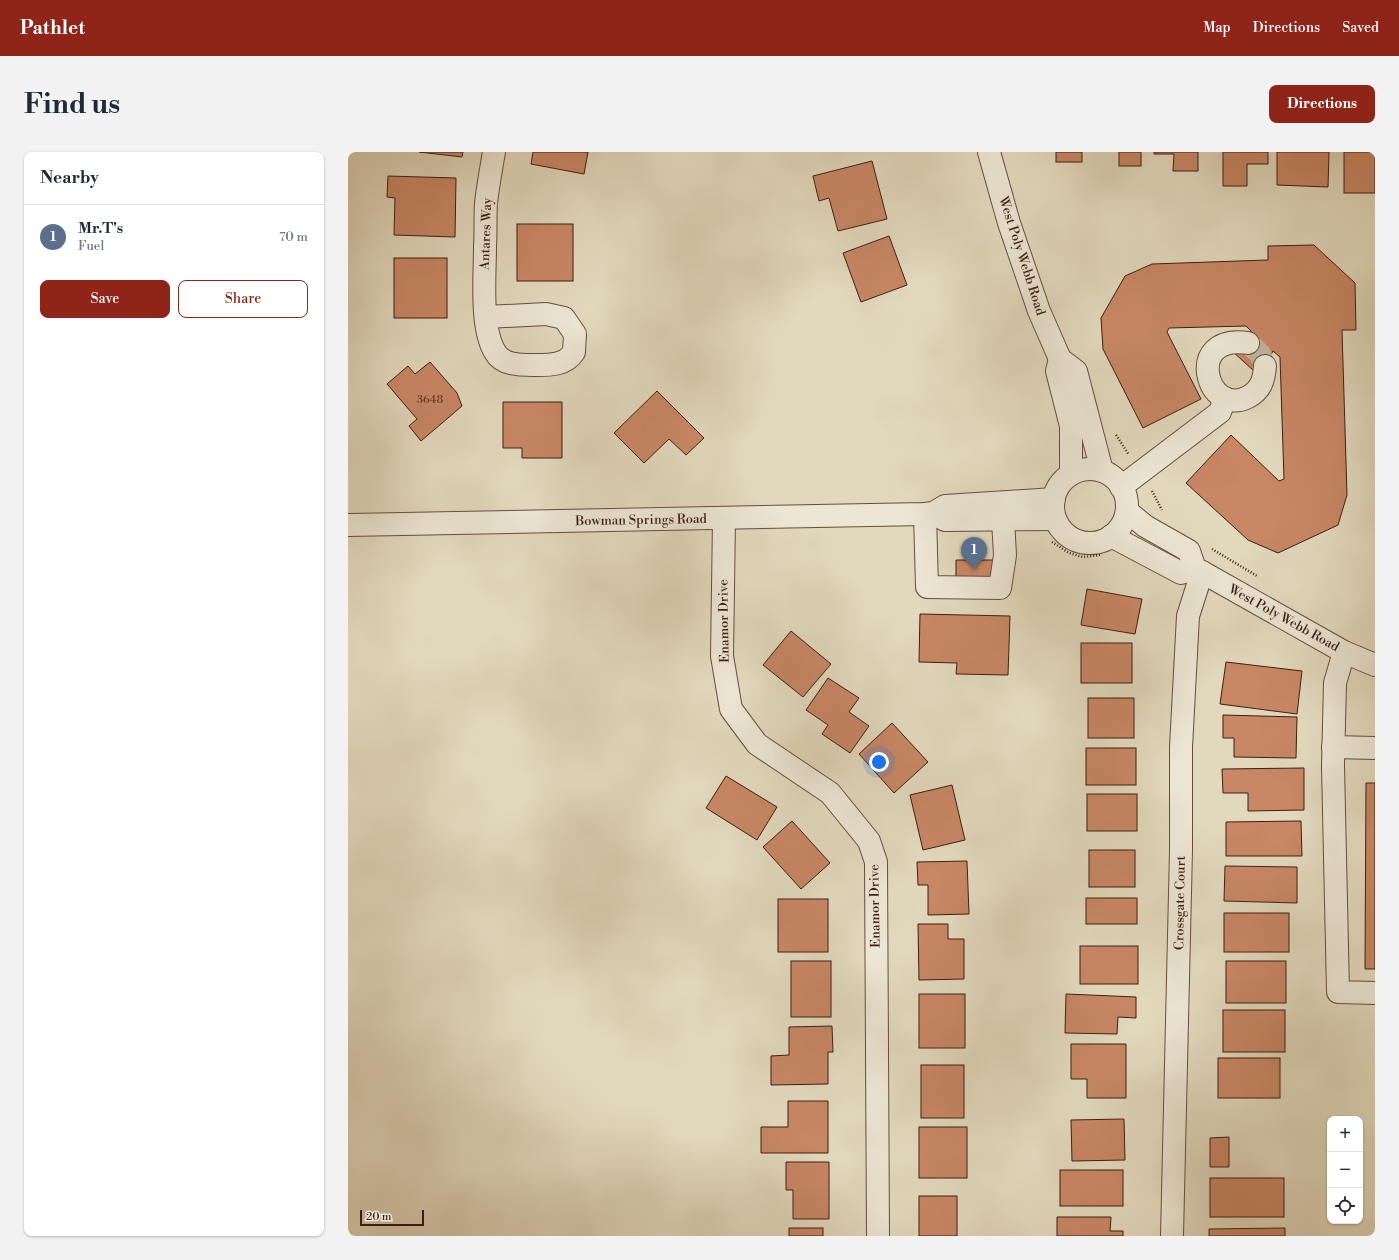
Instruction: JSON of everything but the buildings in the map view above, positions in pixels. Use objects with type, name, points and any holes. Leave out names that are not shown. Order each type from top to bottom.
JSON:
[{"type":"street","name":"Antares Way","points":[[486,317],[484,297],[486,204],[494,152]]},
{"type":"street","name":"West Poly Webb Road","points":[[989,152],[1009,223],[1037,303],[1060,359],[1057,371],[1070,426],[1070,474]]},
{"type":"street","points":[[1248,343],[1231,342],[1222,345],[1214,350],[1209,358],[1207,367],[1209,381],[1217,393],[1225,398],[1245,398],[1253,394],[1260,387],[1264,378],[1265,366]]},
{"type":"street","points":[[1060,359],[1076,371],[1102,471]]},
{"type":"street","points":[[1121,486],[1220,412],[1225,398]]},
{"type":"street","points":[[1108,545],[1123,522],[1127,511],[1127,500],[1121,486],[1116,479],[1102,471],[1094,469],[1082,470],[1070,474],[1061,483],[1054,509],[1061,530],[1071,538],[1083,542],[1108,545],[1181,572],[1199,570],[1190,551],[1145,526],[1127,511]]},
{"type":"street","name":"Bowman Springs Road","points":[[929,514],[945,506],[1054,509]]},
{"type":"street","name":"Bowman Springs Road","points":[[348,525],[929,514],[945,520],[1003,520],[1054,509]]},
{"type":"street","points":[[929,514],[927,587],[1000,588],[1005,555],[1003,520]]},
{"type":"street","name":"Enamor Drive","points":[[724,519],[722,656],[731,709],[757,744],[830,792],[869,841],[876,862],[878,1236]]},
{"type":"street","name":"West Poly Webb Road","points":[[1199,570],[1344,652],[1375,665]]},
{"type":"street","name":"Crossgate Court","points":[[1172,1236],[1181,850],[1181,747],[1188,616],[1199,570]]},
{"type":"street","points":[[1344,652],[1335,683],[1334,747],[1338,992],[1375,993]]},
{"type":"street","points":[[1334,747],[1375,748]]},
{"type":"path","points":[[1113,430],[1164,513]]},
{"type":"path","points":[[1046,540],[1056,543],[1069,553],[1083,557],[1108,545]]},
{"type":"path","points":[[1209,547],[1262,579]]},
{"type":"tunnel","points":[[1248,343],[1260,354],[1265,366]]},
{"type":"place","name":"Mr.T's","points":[[974,570]]}]
